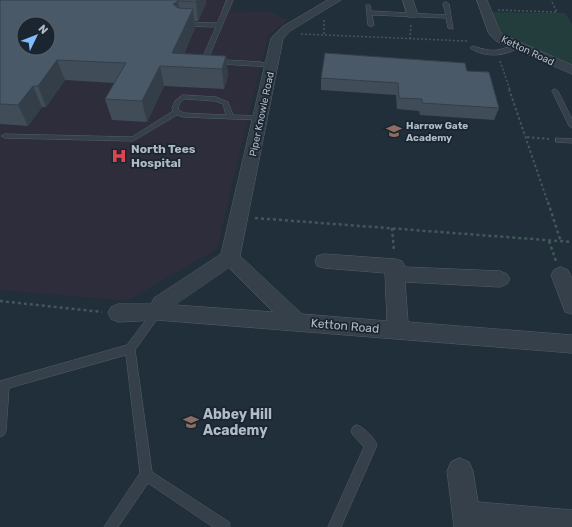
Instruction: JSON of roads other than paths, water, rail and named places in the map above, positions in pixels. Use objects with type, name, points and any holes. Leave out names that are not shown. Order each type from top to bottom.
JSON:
[{"type":"street","name":"Piper Knowle Road","points":[[230,258],[240,217],[277,38],[280,34],[333,0]]},
{"type":"street","points":[[408,0],[412,15]]},
{"type":"street","name":"Ketton Road","points":[[484,5],[495,34],[500,38],[572,70]]},
{"type":"street","points":[[156,312],[161,304],[230,258],[296,322]]},
{"type":"street","points":[[324,261],[395,270],[500,279]]},
{"type":"street","points":[[395,270],[398,331]]},
{"type":"street","points":[[566,283],[572,306]]},
{"type":"street","name":"Ketton Road","points":[[118,313],[156,312],[572,344]]},
{"type":"street","points":[[460,471],[467,521],[572,524]]},
{"type":"lane","points":[[230,0],[204,61],[271,66]]},
{"type":"lane","points":[[446,4],[451,28]]},
{"type":"lane","points":[[368,6],[371,25]]},
{"type":"lane","points":[[370,13],[449,16]]},
{"type":"lane","points":[[181,24],[220,25]]},
{"type":"lane","points":[[473,48],[493,54],[506,52],[517,46]]},
{"type":"lane","points":[[555,91],[572,126]]},
{"type":"lane","points":[[230,117],[226,103],[216,99],[183,97],[176,102],[175,108],[177,112],[183,115],[230,117],[260,118]]},
{"type":"lane","points":[[5,136],[133,139],[177,112]]},
{"type":"lane","points":[[559,140],[572,141]]},
{"type":"lane","points":[[0,431],[4,385],[130,349],[156,312]]},
{"type":"lane","points":[[110,527],[146,475],[130,349]]},
{"type":"lane","points":[[334,527],[371,445],[357,431]]},
{"type":"lane","points":[[146,475],[224,527]]},
{"type":"place","name":"Harrow Gate Academy","points":[[394,131]]},
{"type":"place","name":"North Tees Hospital","points":[[119,156]]},
{"type":"place","name":"Abbey Hill Academy","points":[[191,422]]}]
